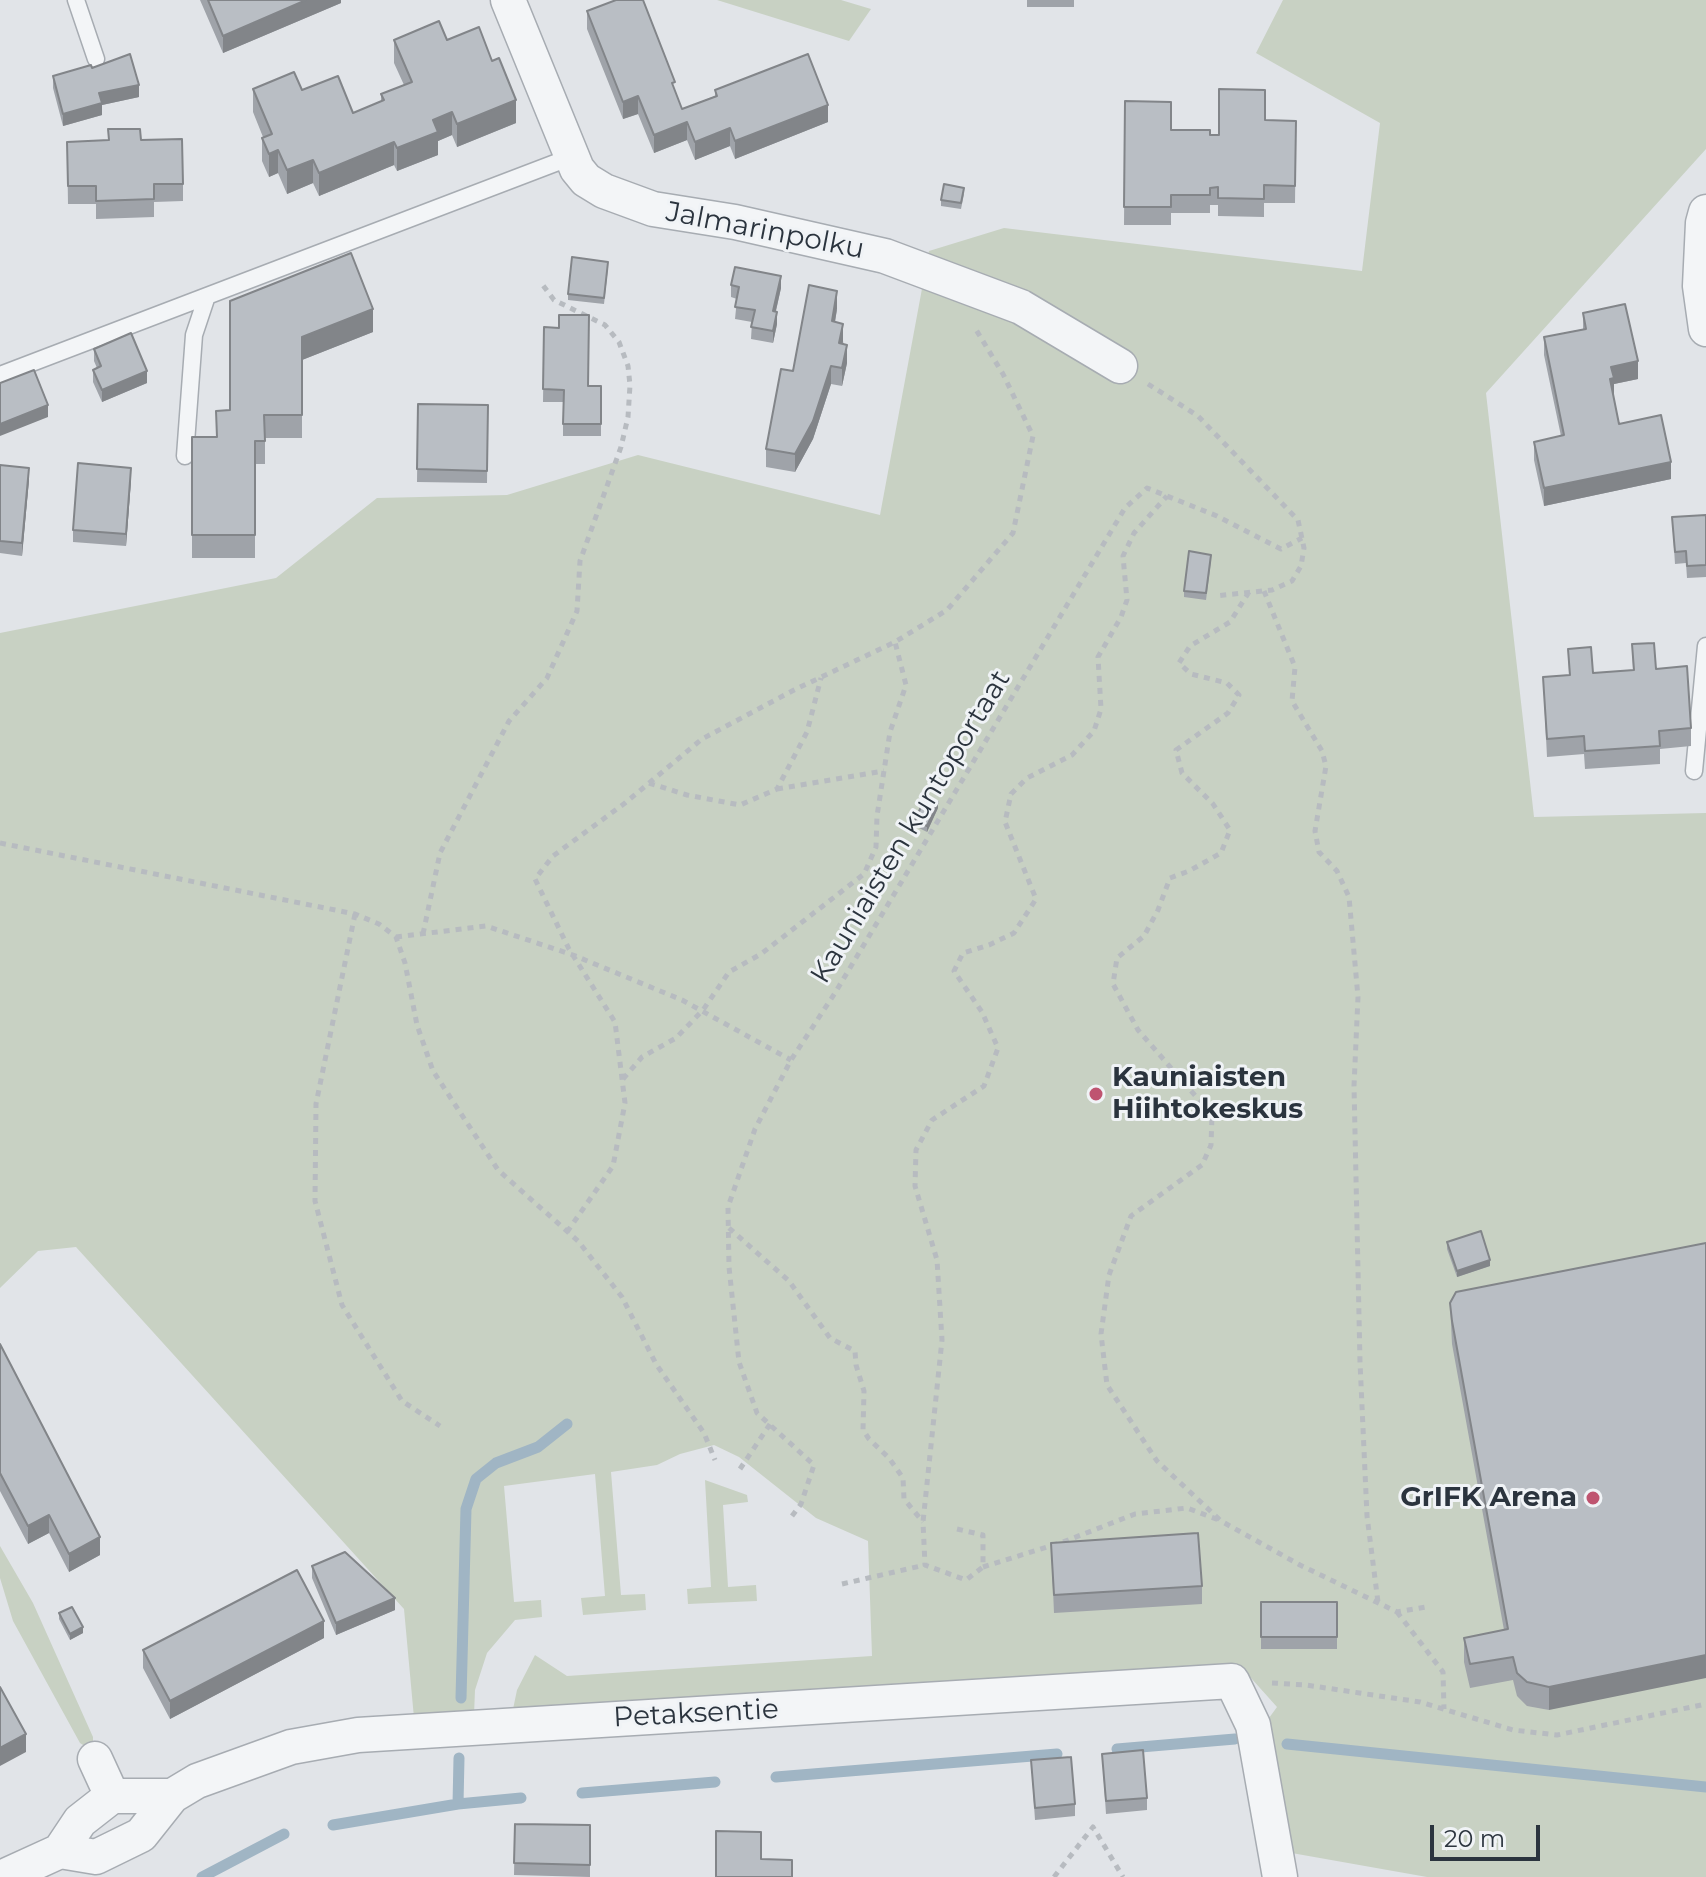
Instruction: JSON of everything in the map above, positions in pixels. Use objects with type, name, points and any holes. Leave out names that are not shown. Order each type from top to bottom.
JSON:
[{"type":"street","name":"Jalmarinpolku","points":[[508,0],[571,157],[586,180],[632,203],[653,209],[735,222],[885,256],[1021,307],[1120,366]]},
{"type":"street","points":[[1706,212],[1700,286],[1706,329]]},
{"type":"street","points":[[1232,1681],[1253,1725],[1280,1877]]},
{"type":"street","name":"Petaksentie","points":[[60,1851],[96,1857],[141,1835],[172,1796],[197,1781],[291,1747],[358,1735],[1232,1681]]},
{"type":"street","points":[[3,1877],[60,1851],[80,1821],[112,1796],[95,1759]]},
{"type":"street","name":"Petaksentie","points":[[112,1796],[172,1796]]},
{"type":"lane","points":[[76,0],[96,59]]},
{"type":"lane","points":[[0,375],[571,157]]},
{"type":"lane","points":[[185,456],[194,335],[207,296]]},
{"type":"lane","points":[[1694,771],[1706,646]]},
{"type":"path","points":[[423,934],[440,853],[509,721],[547,678],[577,611],[580,561],[621,447],[628,417],[628,366],[619,342],[605,325],[554,300],[542,284]]},
{"type":"path","points":[[567,1232],[613,1166],[625,1103],[615,1022],[573,955],[535,879],[553,856],[702,739],[895,642],[947,610],[1013,533],[1033,436],[1003,374],[970,319],[975,289]]},
{"type":"path","points":[[1120,366],[1198,416],[1298,520],[1304,548],[1301,566],[1292,581],[1272,590],[1215,596]]},
{"type":"path","name":"Kauniaisten kuntoportaat","points":[[792,1516],[801,1504],[814,1465],[757,1413],[739,1362],[728,1207],[755,1129],[791,1060],[835,993],[1125,508],[1147,488],[1167,496]]},
{"type":"path","points":[[925,1565],[923,1522],[942,1340],[937,1260],[915,1186],[916,1150],[932,1120],[984,1086],[998,1048],[982,1012],[954,971],[963,953],[1014,933],[1036,899],[1005,822],[1011,794],[1027,778],[1072,755],[1094,731],[1101,709],[1098,657],[1127,600],[1123,556],[1134,533],[1167,496],[1217,516],[1281,549],[1302,538]]},
{"type":"path","points":[[1264,591],[1295,667],[1292,701],[1322,751],[1326,766],[1315,831],[1319,852],[1337,871],[1349,897],[1358,997],[1354,1086],[1361,1392],[1367,1516],[1379,1603]]},
{"type":"path","points":[[1221,1521],[1157,1461],[1107,1385],[1101,1334],[1109,1275],[1131,1216],[1202,1165],[1211,1145],[1212,1115],[1138,1030],[1113,984],[1117,958],[1144,936],[1170,878],[1221,853],[1230,830],[1213,804],[1182,773],[1176,750],[1228,713],[1239,695],[1227,683],[1191,674],[1179,663],[1190,646],[1230,622],[1249,592]]},
{"type":"path","points":[[622,1079],[642,1057],[676,1038],[703,1010],[729,972],[761,954],[864,874],[876,847],[877,816],[890,732],[906,685],[895,642]]},
{"type":"path","points":[[777,789],[807,732],[821,677]]},
{"type":"path","points":[[649,783],[687,795],[740,805],[777,789],[884,771]]},
{"type":"path","points":[[0,843],[355,914],[379,924],[396,937],[405,963],[417,1025],[433,1071],[498,1170],[578,1241],[622,1297],[656,1364],[704,1433],[715,1460]]},
{"type":"path","points":[[355,914],[316,1104],[315,1201],[342,1305],[402,1401],[440,1426]]},
{"type":"path","points":[[396,937],[486,926],[573,955],[703,1010],[791,1060]]},
{"type":"path","points":[[728,1228],[789,1281],[830,1338],[855,1351],[864,1391],[863,1430],[903,1478],[904,1499],[923,1522]]},
{"type":"path","points":[[740,1469],[770,1424]]},
{"type":"path","points":[[842,1584],[925,1565],[966,1580],[983,1567],[1063,1542],[1135,1514],[1187,1508],[1221,1521],[1300,1565],[1397,1612],[1443,1672],[1444,1709]]},
{"type":"path","points":[[957,1529],[983,1535],[983,1567]]},
{"type":"path","points":[[1397,1612],[1426,1607]]},
{"type":"path","points":[[1232,1681],[1306,1685],[1420,1702],[1513,1730],[1557,1735],[1706,1704]]},
{"type":"path","points":[[1054,1877],[1093,1827],[1123,1877]]},
{"type":"green space","points":[[717,0],[841,0],[871,9],[849,41]]},
{"type":"green space","points":[[1283,0],[1706,0],[1706,149],[1486,393],[1534,817],[1706,813],[1706,1877],[1427,1877],[1286,1852],[1261,1729],[1277,1707],[1251,1678],[1217,1669],[512,1714],[517,1690],[535,1655],[567,1676],[872,1656],[868,1541],[816,1518],[739,1457],[714,1445],[680,1454],[657,1465],[611,1472],[621,1595],[645,1594],[646,1610],[583,1615],[581,1598],[605,1596],[595,1474],[504,1486],[514,1602],[541,1600],[542,1617],[515,1620],[487,1653],[475,1690],[474,1715],[414,1718],[404,1609],[76,1247],[38,1251],[0,1288],[0,633],[276,578],[377,498],[507,495],[638,455],[880,515],[929,251],[1004,228],[1362,271],[1380,123],[1256,53]]},
{"type":"green space","points":[[705,1480],[747,1495],[748,1502],[723,1505],[728,1587],[756,1585],[757,1601],[688,1604],[687,1589],[711,1587]]},
{"type":"green space","points":[[0,1546],[33,1603],[93,1737],[93,1744],[86,1747],[80,1743],[13,1621],[0,1578]]},
{"type":"building","points":[[208,0],[306,0],[223,36]]},
{"type":"building","points":[[616,0],[643,0],[675,82],[672,83],[682,109],[717,96],[715,90],[808,54],[828,105],[735,141],[730,128],[695,142],[687,122],[654,135],[638,96],[623,102],[587,11]]},
{"type":"building","points":[[439,21],[447,40],[479,27],[492,61],[499,58],[516,100],[457,124],[452,112],[433,120],[438,132],[397,148],[394,142],[319,173],[313,160],[287,170],[278,150],[269,154],[262,138],[272,134],[253,89],[294,72],[302,90],[338,76],[353,113],[384,100],[381,94],[412,82],[394,40]]},
{"type":"building","points":[[130,54],[139,85],[99,93],[102,103],[63,114],[53,76],[91,65],[92,68]]},
{"type":"building","points":[[1219,89],[1265,90],[1265,120],[1296,121],[1295,186],[1264,185],[1264,199],[1218,198],[1218,187],[1210,188],[1210,195],[1171,195],[1171,207],[1124,207],[1125,101],[1171,102],[1171,130],[1210,130],[1210,135],[1219,135]]},
{"type":"building","points":[[108,129],[140,129],[141,140],[182,139],[183,184],[154,184],[154,199],[96,201],[96,186],[68,186],[67,142],[109,140]]},
{"type":"building","points":[[944,184],[964,188],[961,203],[941,200]]},
{"type":"building","points":[[351,253],[373,309],[302,337],[302,415],[264,415],[265,441],[255,441],[255,535],[192,535],[192,437],[217,437],[216,411],[230,410],[230,301]]},
{"type":"building","points":[[572,257],[608,262],[604,298],[568,294]]},
{"type":"building","points":[[735,267],[781,276],[773,311],[777,312],[773,331],[751,327],[755,310],[735,307],[739,287],[731,285]]},
{"type":"building","points":[[809,285],[837,291],[832,321],[843,324],[839,343],[847,345],[842,368],[831,366],[813,421],[795,454],[766,449],[781,369],[793,371]]},
{"type":"building","points":[[1625,304],[1638,361],[1611,367],[1614,378],[1610,379],[1619,424],[1661,415],[1671,462],[1544,488],[1534,442],[1564,435],[1544,337],[1586,329],[1583,313]]},
{"type":"building","points":[[559,315],[589,315],[588,386],[601,386],[601,424],[563,424],[564,390],[543,389],[544,327],[559,328]]},
{"type":"building","points":[[131,333],[147,371],[102,390],[93,370],[101,366],[94,349]]},
{"type":"building","points":[[34,370],[48,405],[0,424],[0,383]]},
{"type":"building","points":[[418,404],[488,405],[487,471],[417,469]]},
{"type":"building","points":[[78,463],[131,468],[126,534],[73,530]]},
{"type":"building","points":[[0,465],[29,468],[22,543],[0,541]]},
{"type":"building","points":[[1706,515],[1706,565],[1687,566],[1686,551],[1675,552],[1672,517]]},
{"type":"building","points":[[1189,551],[1211,555],[1206,593],[1184,591]]},
{"type":"building","points":[[1654,643],[1656,669],[1687,666],[1691,728],[1659,731],[1660,746],[1585,751],[1584,736],[1547,739],[1543,677],[1570,675],[1568,649],[1591,647],[1593,673],[1634,670],[1632,644]]},
{"type":"building","points":[[926,796],[938,802],[927,826],[915,820]]},
{"type":"building","points":[[1481,1231],[1490,1260],[1457,1271],[1447,1242]]},
{"type":"building","name":"GrIFK Arena","points":[[1706,1243],[1706,1655],[1549,1687],[1527,1682],[1517,1673],[1513,1657],[1470,1664],[1464,1638],[1508,1629],[1452,1321],[1450,1303],[1456,1292]]},
{"type":"building","points":[[0,1344],[100,1537],[69,1554],[49,1515],[28,1526],[0,1473]]},
{"type":"building","points":[[1198,1533],[1202,1586],[1054,1595],[1051,1543]]},
{"type":"building","points":[[345,1552],[395,1598],[336,1623],[312,1566]]},
{"type":"building","points":[[297,1570],[324,1621],[170,1701],[143,1650]]},
{"type":"building","points":[[1261,1602],[1337,1602],[1337,1637],[1261,1637]]},
{"type":"building","points":[[72,1607],[83,1627],[70,1634],[59,1613]]},
{"type":"building","points":[[0,1687],[26,1734],[0,1748]]},
{"type":"building","points":[[1143,1750],[1147,1798],[1106,1801],[1102,1754]]},
{"type":"building","points":[[1071,1757],[1075,1804],[1035,1808],[1031,1760]]},
{"type":"building","points":[[515,1824],[590,1825],[590,1865],[514,1863]]},
{"type":"building","points":[[716,1831],[761,1832],[761,1859],[792,1860],[792,1877],[716,1877]]},
{"type":"waterway","points":[[461,1698],[466,1509],[476,1479],[496,1463],[538,1447],[567,1424]]},
{"type":"waterway","points":[[1117,1749],[1235,1739]]},
{"type":"waterway","points":[[1287,1744],[1706,1787]]},
{"type":"waterway","points":[[776,1777],[1057,1754]]},
{"type":"waterway","points":[[458,1804],[459,1758]]},
{"type":"waterway","points":[[582,1793],[715,1782]]},
{"type":"waterway","points":[[333,1825],[458,1804],[521,1798]]},
{"type":"waterway","points":[[202,1877],[284,1834]]},
{"type":"place","name":"Kauniaisten Hiihtokeskus","points":[[1096,1094]]},
{"type":"place","name":"GrIFK Arena","points":[[1593,1498]]}]
